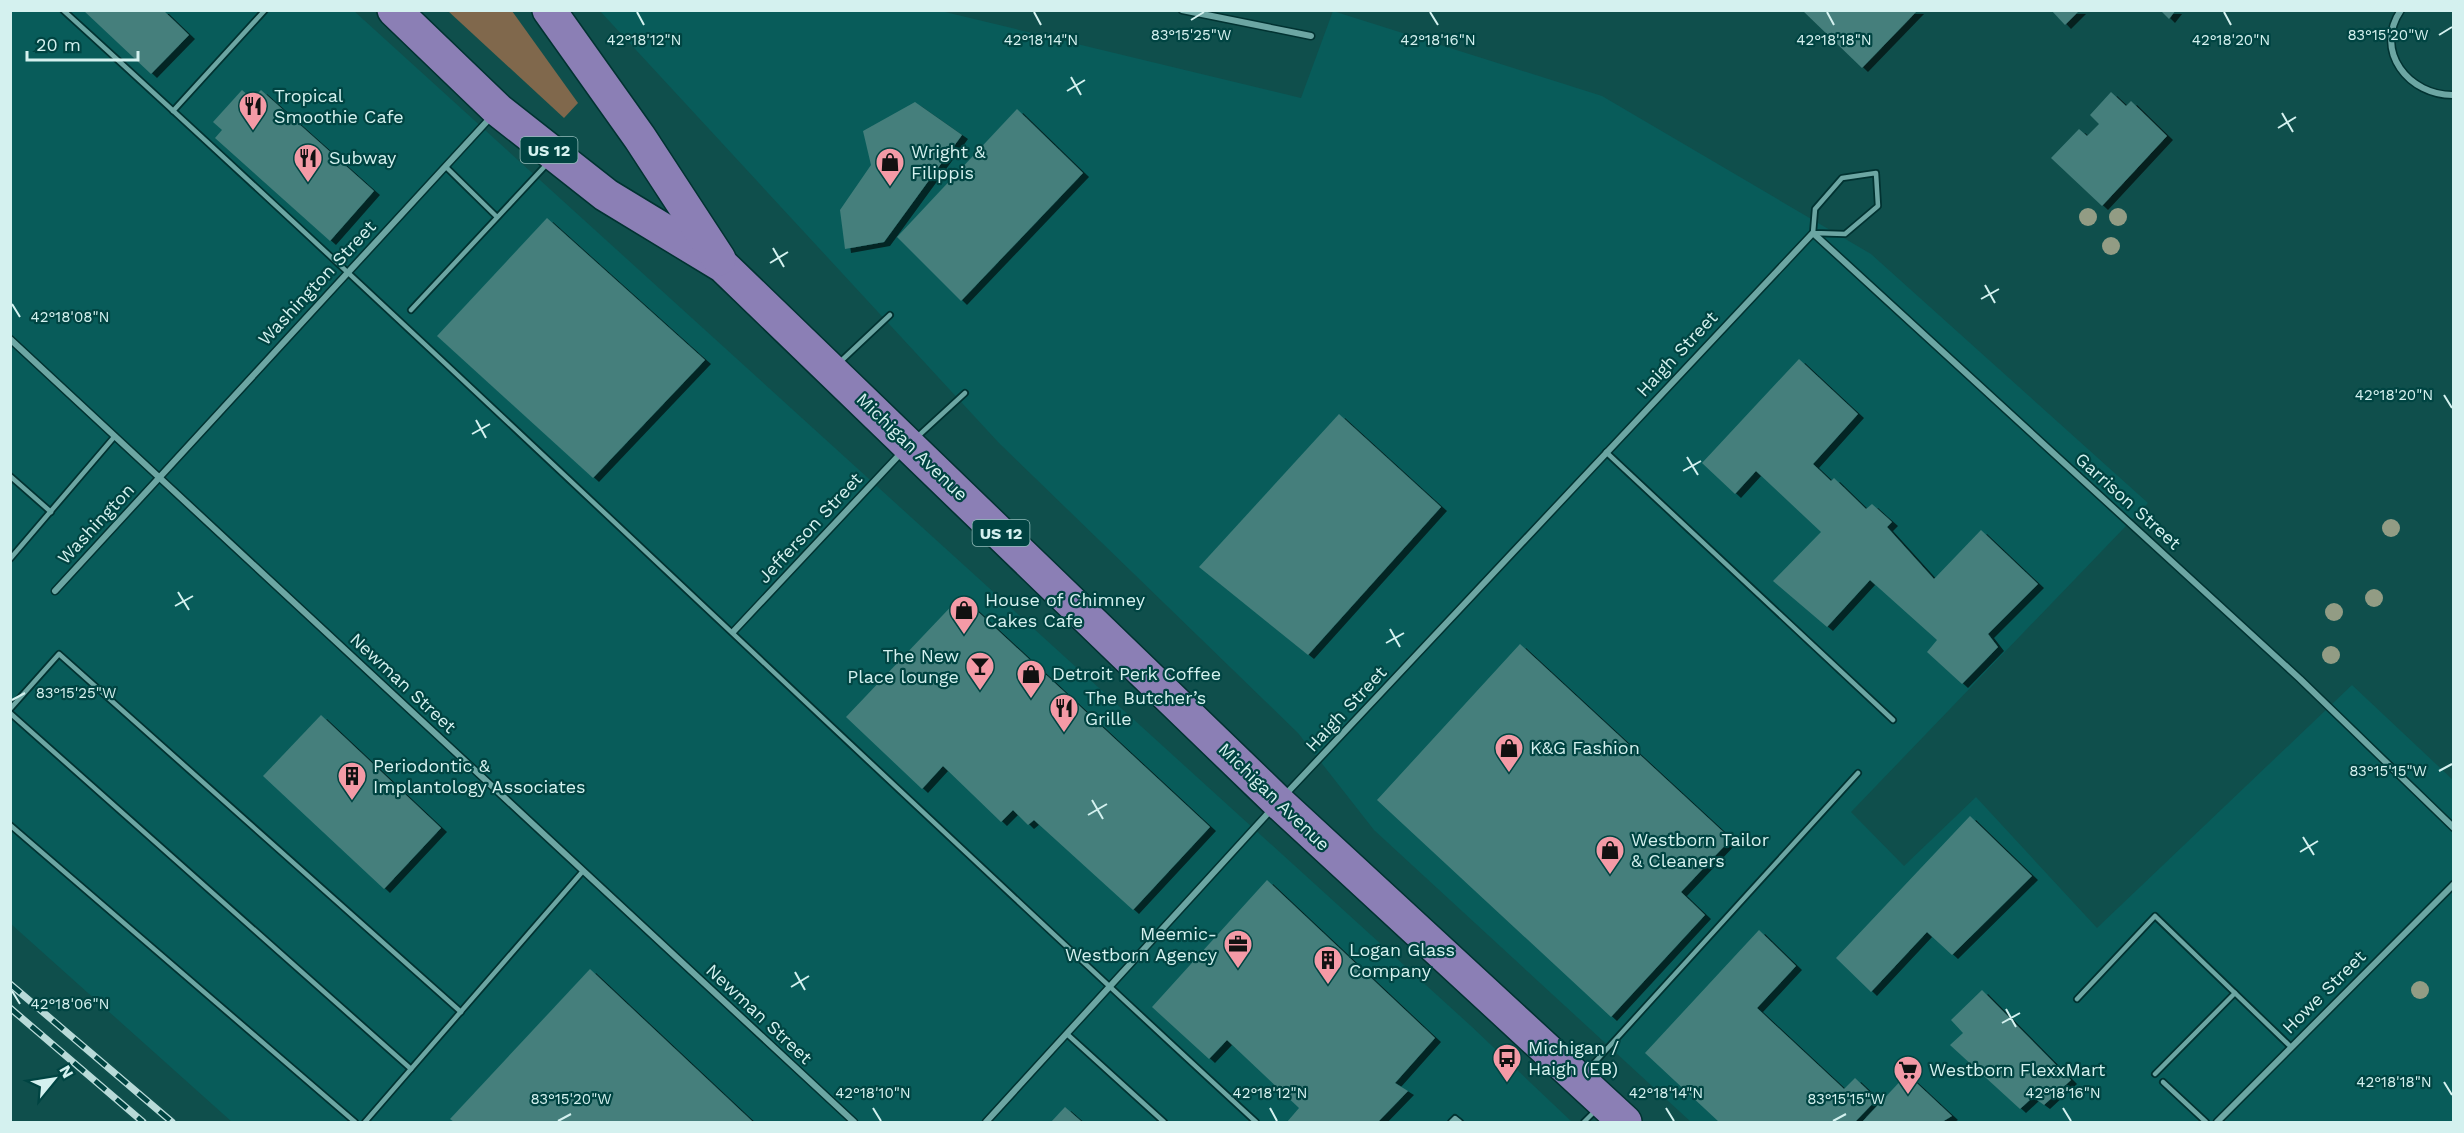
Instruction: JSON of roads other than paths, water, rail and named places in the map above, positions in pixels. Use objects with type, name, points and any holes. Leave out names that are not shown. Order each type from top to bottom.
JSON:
[{"type":"main road","name":"Michigan Avenue","points":[[394,10],[498,110],[606,195],[723,266],[910,444],[1278,802],[1578,1080],[1604,1116]]},
{"type":"main road","name":"Michigan Avenue","points":[[549,10],[640,138],[723,266]]},
{"type":"street","points":[[1182,10],[1311,36]]},
{"type":"street","points":[[2401,10],[2392,33],[2393,50],[2398,67],[2409,81],[2424,90],[2440,95],[2454,95]]},
{"type":"street","name":"Washington Street","points":[[159,477],[498,110]]},
{"type":"street","name":"Haigh Street","points":[[987,1122],[1278,802],[1813,233]]},
{"type":"street","name":"Garrison Street","points":[[1813,233],[2300,679],[2454,828]]},
{"type":"street","name":"Newman Street","points":[[10,339],[854,1122]]},
{"type":"street","name":"Jefferson Street","points":[[733,632],[910,444]]},
{"type":"street","name":"Washington","points":[[55,591],[159,477]]},
{"type":"street","name":"Howe Street","points":[[2217,1122],[2454,884]]},
{"type":"lane","points":[[63,10],[349,272],[1109,987],[1256,1122]]},
{"type":"lane","points":[[173,111],[265,10]]},
{"type":"lane","points":[[411,310],[555,155]]},
{"type":"lane","points":[[446,167],[497,217]]},
{"type":"lane","points":[[1876,173],[1878,206],[1845,234],[1813,233],[1815,209],[1842,178],[1876,173]]},
{"type":"lane","points":[[832,370],[890,315]]},
{"type":"lane","points":[[910,444],[965,393]]},
{"type":"lane","points":[[10,559],[115,436]]},
{"type":"lane","points":[[1606,452],[1893,720]]},
{"type":"lane","points":[[10,476],[51,512]]},
{"type":"lane","points":[[411,1069],[10,711],[59,654],[461,1012]]},
{"type":"lane","points":[[1578,1080],[1858,773]]},
{"type":"lane","points":[[10,825],[355,1122]]},
{"type":"lane","points":[[365,1122],[583,871]]},
{"type":"lane","points":[[2077,999],[2155,916],[2291,1047]]},
{"type":"lane","points":[[2155,1074],[2235,993]]},
{"type":"lane","points":[[1067,1034],[1164,1122]]},
{"type":"lane","points":[[2163,1082],[2206,1122]]},
{"type":"lane","points":[[1451,1122],[1455,1118],[1460,1122]]},
{"type":"railway","points":[[10,984],[172,1122]]},
{"type":"railway","points":[[10,1008],[143,1122]]},
{"type":"place","name":"Tropical Smoothie Cafe","points":[[253,132]]},
{"type":"place","name":"Subway","points":[[308,184]]},
{"type":"place","name":"Wright & Filippis","points":[[890,188]]},
{"type":"place","name":"House of Chimney Cakes Cafe","points":[[964,636]]},
{"type":"place","name":"The New Place lounge","points":[[980,692]]},
{"type":"place","name":"Detroit Perk Coffee","points":[[1031,700]]},
{"type":"place","name":"The Butcher’s Grille","points":[[1064,734]]},
{"type":"place","name":"K&G Fashion","points":[[1509,774]]},
{"type":"place","name":"Periodontic & Implantology Associates","points":[[352,802]]},
{"type":"place","name":"Westborn Tailor & Cleaners","points":[[1610,876]]},
{"type":"place","name":"Meemic- Westborn Agency","points":[[1238,970]]},
{"type":"place","name":"Logan Glass Company","points":[[1328,986]]},
{"type":"place","name":"Michigan / Haigh (EB)","points":[[1507,1084]]},
{"type":"place","name":"Westborn FlexxMart","points":[[1908,1096]]}]
